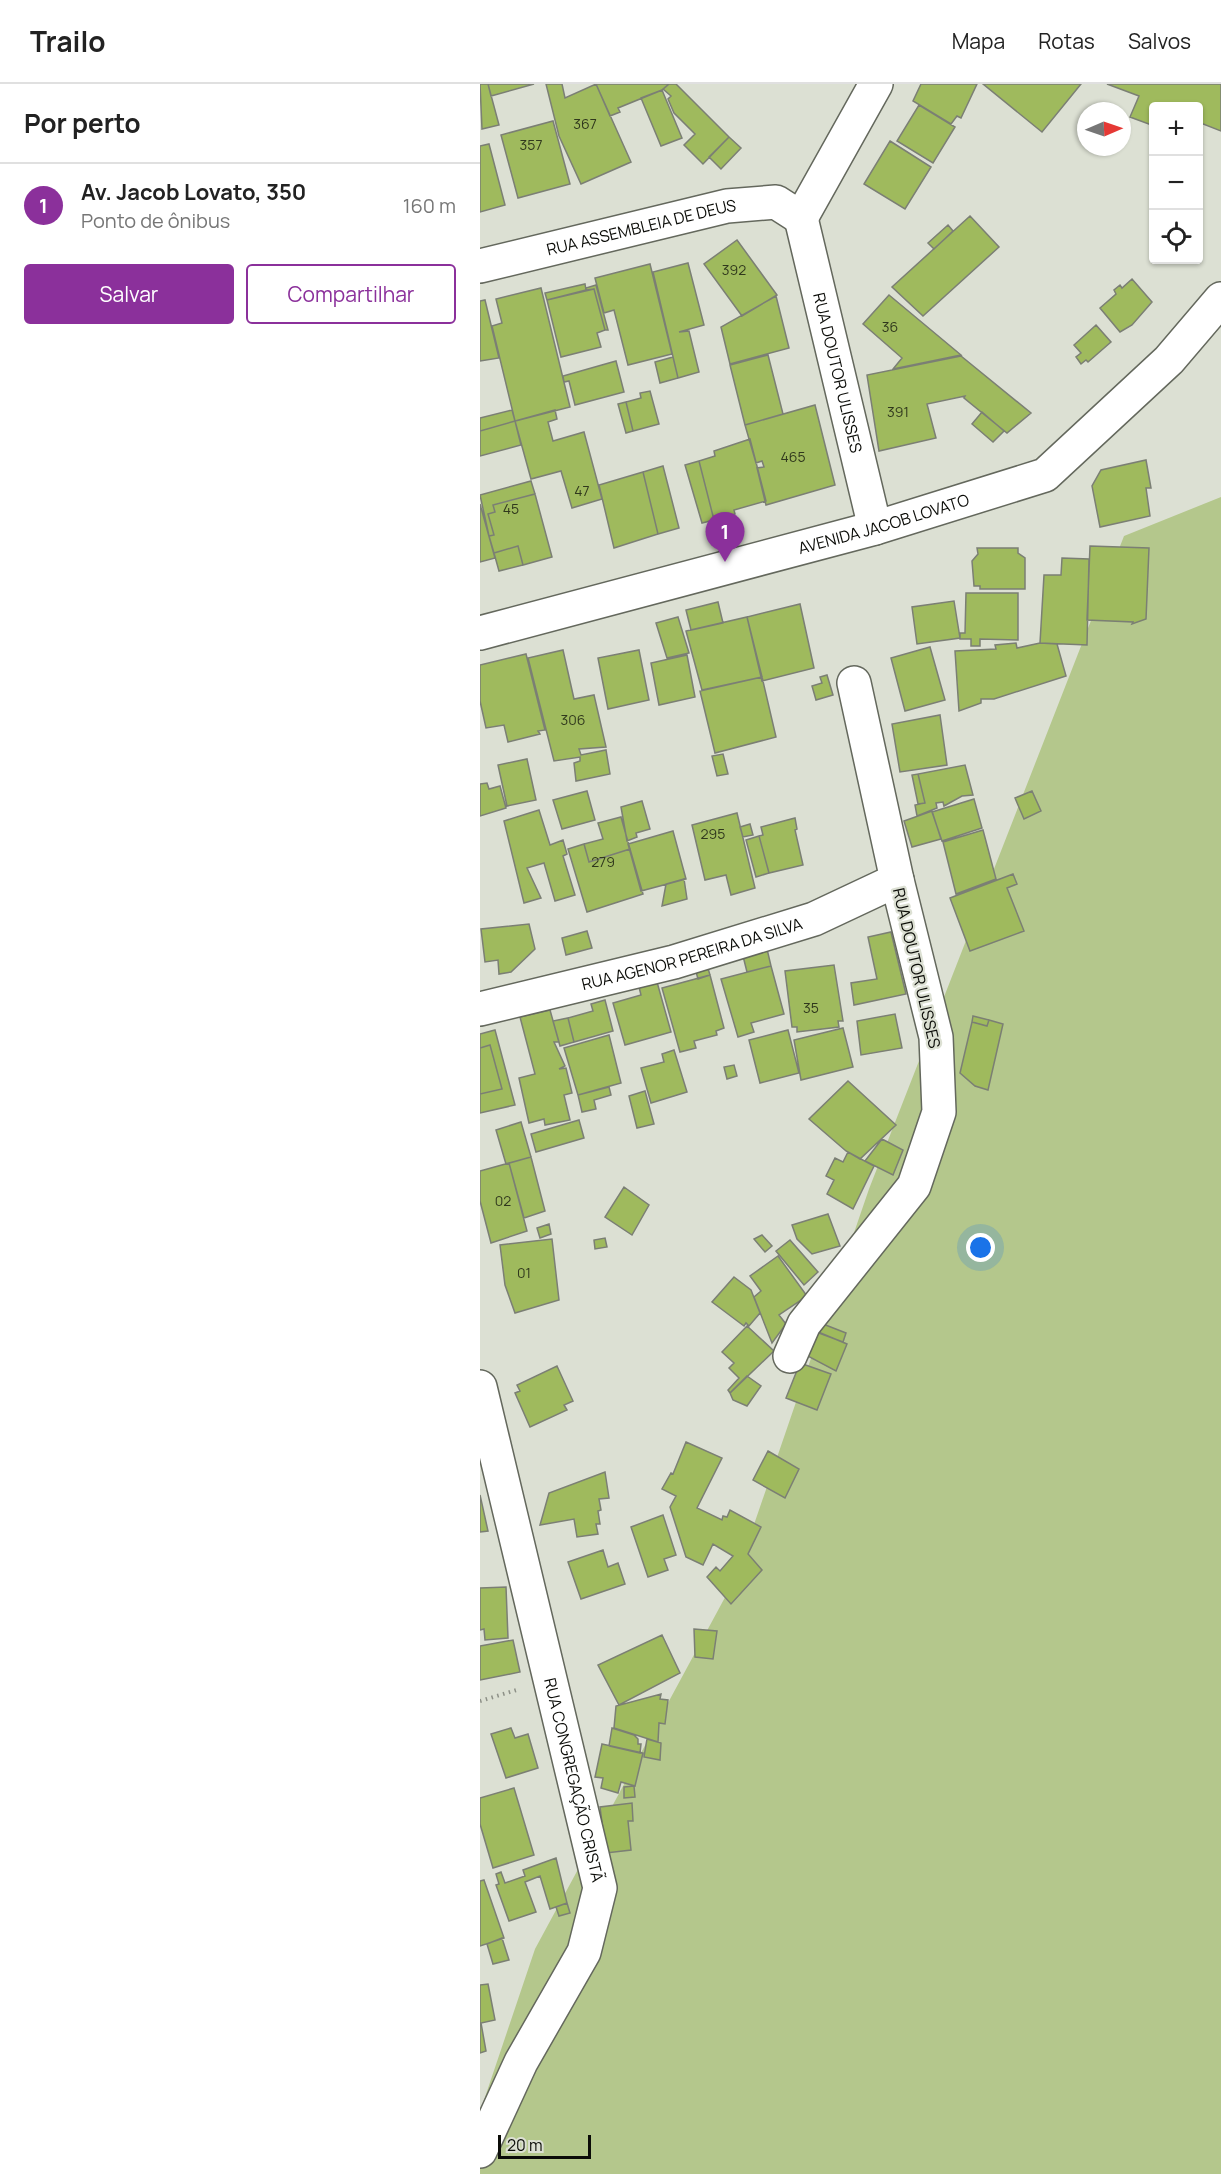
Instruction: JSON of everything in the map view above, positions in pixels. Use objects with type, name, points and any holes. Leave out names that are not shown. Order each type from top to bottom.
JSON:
[{"type":"street","points":[[801,218],[876,84]]},
{"type":"street","name":"RUA ASSEMBLEIA DE DEUS","points":[[480,266],[728,206],[776,202],[801,218]]},
{"type":"street","name":"RUA DOUTOR ULISSES","points":[[801,218],[875,528]]},
{"type":"street","name":"AVENIDA JACOB LOVATO","points":[[480,633],[875,528],[1046,475],[1169,360],[1221,299]]},
{"type":"street","name":"RUA DOUTOR ULISSES","points":[[790,1356],[804,1324],[914,1186],[939,1112],[936,1037],[897,880],[854,683]]},
{"type":"street","name":"RUA AGENOR PEREIRA DA SILVA","points":[[480,1009],[674,962],[803,922],[897,880]]},
{"type":"street","name":"RUA CONGREGAÇÃO CRISTÃ","points":[[480,1387],[600,1888],[584,1952],[520,2062],[480,2151]]},
{"type":"path","points":[[480,1701],[549,1681]]},
{"type":"green space","points":[[1221,497],[1221,2174],[480,2174],[480,2112],[535,1949],[736,1577],[869,1189],[1124,536]]},
{"type":"building","points":[[480,84],[488,84],[499,125],[482,129]]},
{"type":"building","points":[[488,84],[534,84],[491,96]]},
{"type":"building","points":[[546,84],[562,84],[565,98],[596,84],[631,162],[581,184],[559,136]]},
{"type":"building","points":[[596,84],[669,84],[662,90],[618,108],[620,112],[610,116]]},
{"type":"building","points":[[669,84],[676,84],[729,137],[703,164],[684,145],[695,134],[674,113],[668,99],[671,96],[663,89]]},
{"type":"building","points":[[921,84],[977,84],[961,118],[957,116],[951,124],[913,101]]},
{"type":"building","points":[[983,84],[1081,84],[1042,132]]},
{"type":"building","points":[[1107,84],[1221,84],[1221,131],[1203,124],[1203,102],[1149,102],[1149,124],[1131,117],[1139,96]]},
{"type":"building","points":[[662,90],[682,138],[661,146],[641,98]]},
{"type":"building","points":[[919,105],[955,127],[933,163],[897,141]]},
{"type":"building","points":[[553,121],[570,184],[518,198],[501,135]]},
{"type":"building","points":[[729,137],[741,148],[721,169],[709,157]]},
{"type":"building","points":[[890,141],[931,167],[905,209],[864,184]]},
{"type":"building","points":[[489,144],[505,205],[480,212],[480,146]]},
{"type":"building","points":[[970,216],[999,247],[923,316],[892,287]]},
{"type":"building","points":[[948,225],[953,231],[934,249],[928,243]]},
{"type":"building","points":[[737,240],[777,295],[742,316],[704,264]]},
{"type":"building","points":[[688,263],[704,325],[679,332],[689,331],[699,372],[678,378],[653,272]]},
{"type":"building","points":[[650,264],[672,354],[628,365],[614,310],[604,313],[595,278]]},
{"type":"building","points":[[1132,279],[1152,302],[1132,325],[1120,332],[1100,308],[1116,294],[1114,290],[1120,285],[1122,288]]},
{"type":"building","points":[[585,284],[586,290],[547,300],[545,293]]},
{"type":"building","points":[[596,285],[608,330],[605,330],[594,289],[586,290]]},
{"type":"building","points":[[541,288],[570,407],[515,421],[492,326],[502,323],[496,299]]},
{"type":"building","points":[[594,289],[605,330],[597,333],[601,347],[561,357],[547,300]]},
{"type":"building","points":[[889,295],[961,355],[893,369],[902,358],[863,324]]},
{"type":"building","points":[[776,296],[789,348],[730,364],[721,327]]},
{"type":"building","points":[[485,300],[499,358],[480,361],[480,301]]},
{"type":"building","points":[[1096,325],[1111,342],[1088,362],[1086,360],[1081,364],[1076,357],[1081,353],[1074,345]]},
{"type":"building","points":[[768,355],[783,414],[745,425],[730,365]]},
{"type":"building","points":[[961,356],[1031,413],[1007,433],[964,398],[965,396],[927,404],[936,438],[879,451],[867,375]]},
{"type":"building","points":[[673,357],[678,378],[660,383],[655,362]]},
{"type":"building","points":[[616,361],[624,392],[575,405],[569,381],[564,382],[563,376]]},
{"type":"building","points":[[650,391],[659,424],[633,431],[626,402],[641,398],[640,393]]},
{"type":"building","points":[[626,402],[633,431],[626,433],[618,404]]},
{"type":"building","points":[[815,405],[835,485],[766,505],[757,468],[764,467],[762,461],[756,463],[745,425]]},
{"type":"building","points":[[512,410],[515,421],[480,431],[480,418]]},
{"type":"building","points":[[555,410],[557,419],[548,422],[553,441],[584,432],[602,499],[572,508],[561,471],[531,479],[515,421]]},
{"type":"building","points":[[982,412],[1004,431],[993,442],[972,424]]},
{"type":"building","points":[[515,421],[521,445],[480,456],[480,431]]},
{"type":"building","points":[[750,439],[766,501],[734,510],[735,514],[714,520],[699,461],[715,456],[714,451]]},
{"type":"building","points":[[1146,460],[1151,488],[1146,488],[1150,516],[1100,527],[1092,486],[1101,470]]},
{"type":"building","points":[[699,461],[714,520],[702,523],[685,465]]},
{"type":"building","points":[[663,466],[679,528],[658,534],[643,472]]},
{"type":"building","points":[[643,472],[658,534],[614,548],[599,485]]},
{"type":"building","points":[[531,481],[535,494],[493,505],[495,512],[488,514],[494,535],[489,536],[480,495]]},
{"type":"building","points":[[535,494],[552,557],[523,565],[518,546],[494,553],[489,536],[494,535],[488,514],[495,512],[493,505]]},
{"type":"building","points":[[480,504],[495,558],[480,562]]},
{"type":"building","points":[[518,546],[523,565],[499,571],[494,553]]},
{"type":"building","points":[[1090,546],[1149,548],[1146,619],[1132,624],[1133,622],[1087,620]]},
{"type":"building","points":[[977,548],[1018,548],[1018,553],[1025,558],[1025,589],[980,589],[980,586],[974,586],[972,561],[978,554]]},
{"type":"building","points":[[1062,558],[1089,559],[1087,645],[1040,643],[1044,575],[1061,575]]},
{"type":"building","points":[[966,593],[1018,593],[1018,640],[980,639],[980,646],[971,646],[971,639],[960,639],[960,633],[965,633]]},
{"type":"building","points":[[954,601],[960,638],[917,644],[912,607]]},
{"type":"building","points":[[718,602],[723,623],[691,630],[686,610]]},
{"type":"building","points":[[800,604],[814,668],[762,681],[747,617]]},
{"type":"building","points":[[678,617],[689,653],[667,658],[656,623]]},
{"type":"building","points":[[747,617],[762,677],[702,690],[686,631]]},
{"type":"building","points":[[1016,643],[1017,648],[1040,643],[1057,644],[1066,676],[994,699],[981,699],[981,703],[959,711],[955,651],[996,649],[995,645]]},
{"type":"building","points":[[930,647],[945,700],[905,711],[891,658]]},
{"type":"building","points":[[563,650],[574,699],[594,695],[606,747],[579,749],[581,755],[606,750],[610,774],[576,781],[574,763],[580,761],[580,757],[554,761],[528,658]]},
{"type":"building","points":[[639,650],[649,700],[608,709],[598,658]]},
{"type":"building","points":[[526,654],[545,730],[538,731],[540,734],[508,742],[504,725],[486,728],[480,701],[480,665]]},
{"type":"building","points":[[687,655],[695,697],[659,705],[651,663]]},
{"type":"building","points":[[827,675],[833,695],[816,700],[812,686],[822,683],[820,677]]},
{"type":"building","points":[[762,677],[776,737],[715,753],[700,691]]},
{"type":"building","points":[[940,715],[947,765],[900,772],[892,724]]},
{"type":"building","points":[[723,754],[728,774],[717,776],[712,756]]},
{"type":"building","points":[[527,759],[536,800],[507,806],[498,765]]},
{"type":"building","points":[[965,765],[973,795],[962,796],[944,806],[943,802],[936,803],[937,808],[917,816],[915,805],[925,803],[918,774]]},
{"type":"building","points":[[918,774],[925,803],[918,804],[912,775]]},
{"type":"building","points":[[487,783],[489,789],[500,786],[506,808],[480,816],[480,784]]},
{"type":"building","points":[[587,791],[595,820],[562,829],[553,800]]},
{"type":"building","points":[[1032,791],[1041,811],[1024,819],[1015,798]]},
{"type":"building","points":[[974,799],[982,828],[942,841],[932,812]]},
{"type":"building","points":[[642,801],[650,829],[636,833],[637,837],[627,841],[621,807]]},
{"type":"building","points":[[539,810],[550,845],[563,840],[567,854],[563,856],[575,895],[555,901],[544,863],[527,868],[541,898],[524,903],[504,821]]},
{"type":"building","points":[[932,811],[941,839],[912,847],[904,821]]},
{"type":"building","points":[[737,813],[755,888],[731,895],[726,875],[705,880],[692,825]]},
{"type":"building","points":[[621,817],[630,849],[589,862],[584,844],[603,839],[598,823]]},
{"type":"building","points":[[795,818],[797,829],[795,830],[803,865],[769,873],[759,836],[763,835],[761,827]]},
{"type":"building","points":[[750,824],[753,835],[743,837],[740,827]]},
{"type":"building","points":[[983,830],[996,879],[956,894],[943,842]]},
{"type":"building","points":[[673,831],[686,879],[641,891],[628,844]]},
{"type":"building","points":[[759,836],[769,873],[756,877],[746,840]]},
{"type":"building","points":[[584,844],[589,862],[630,849],[643,894],[587,912],[568,849]]},
{"type":"building","points":[[1013,874],[1017,884],[1007,888],[1024,931],[970,951],[950,898]]},
{"type":"building","points":[[684,879],[687,899],[662,906],[666,884]]},
{"type":"building","points":[[529,924],[535,949],[511,972],[499,974],[498,960],[485,962],[481,929]]},
{"type":"building","points":[[587,931],[592,948],[566,955],[562,938]]},
{"type":"building","points":[[891,932],[906,994],[854,1005],[851,983],[877,979],[868,937]]},
{"type":"building","points":[[767,949],[771,966],[747,972],[743,956]]},
{"type":"building","points":[[707,965],[710,975],[698,979],[695,968]]},
{"type":"building","points":[[834,965],[843,1021],[838,1021],[839,1027],[797,1032],[797,1027],[792,1027],[785,971]]},
{"type":"building","points":[[771,966],[784,1014],[751,1023],[754,1032],[738,1037],[721,979]]},
{"type":"building","points":[[710,975],[724,1028],[716,1031],[717,1035],[694,1041],[696,1048],[680,1052],[662,988]]},
{"type":"building","points":[[657,982],[671,1032],[625,1045],[613,1003],[641,995],[639,987]]},
{"type":"building","points":[[605,1000],[613,1031],[574,1042],[568,1018],[593,1011],[591,1004]]},
{"type":"building","points":[[550,1010],[559,1042],[554,1042],[565,1066],[559,1069],[566,1068],[572,1093],[564,1095],[570,1120],[545,1125],[544,1119],[529,1123],[519,1078],[535,1074],[520,1017]]},
{"type":"building","points":[[895,1014],[902,1048],[861,1055],[857,1021]]},
{"type":"building","points":[[973,1016],[989,1020],[987,1026],[972,1022]]},
{"type":"building","points":[[568,1018],[574,1042],[560,1046],[553,1021]]},
{"type":"building","points":[[989,1020],[1003,1024],[988,1090],[975,1086],[960,1073],[972,1022],[987,1026]]},
{"type":"building","points":[[843,1028],[853,1067],[801,1080],[794,1040]]},
{"type":"building","points":[[495,1030],[515,1105],[480,1113],[480,1034]]},
{"type":"building","points":[[788,1030],[799,1073],[760,1083],[749,1040]]},
{"type":"building","points":[[609,1035],[621,1083],[578,1095],[564,1048]]},
{"type":"building","points":[[490,1045],[502,1089],[480,1094],[480,1048]]},
{"type":"building","points":[[674,1050],[687,1092],[651,1103],[641,1068],[664,1062],[662,1054]]},
{"type":"building","points":[[734,1065],[737,1076],[727,1079],[724,1067]]},
{"type":"building","points":[[848,1081],[896,1125],[860,1159],[846,1151],[809,1119]]},
{"type":"building","points":[[609,1087],[611,1095],[594,1100],[596,1109],[582,1112],[578,1095]]},
{"type":"building","points":[[645,1091],[654,1124],[637,1128],[629,1096]]},
{"type":"building","points":[[579,1120],[584,1138],[536,1152],[531,1134]]},
{"type":"building","points":[[521,1122],[531,1157],[506,1164],[496,1130]]},
{"type":"building","points":[[882,1139],[903,1150],[893,1175],[865,1161]]},
{"type":"building","points":[[848,1152],[874,1166],[853,1209],[827,1194],[834,1180],[826,1176],[835,1158],[843,1162]]},
{"type":"building","points":[[531,1157],[545,1211],[524,1218],[509,1163]]},
{"type":"building","points":[[509,1163],[527,1231],[491,1243],[480,1201],[480,1171]]},
{"type":"building","points":[[624,1187],[649,1205],[632,1235],[605,1217]]},
{"type":"building","points":[[828,1214],[840,1246],[812,1254],[797,1239],[792,1225]]},
{"type":"building","points":[[549,1224],[551,1234],[540,1238],[537,1228]]},
{"type":"building","points":[[762,1235],[772,1246],[765,1252],[754,1239]]},
{"type":"building","points":[[605,1238],[607,1247],[595,1249],[594,1240]]},
{"type":"building","points":[[552,1239],[559,1300],[515,1313],[505,1285],[500,1245]]},
{"type":"building","points":[[790,1240],[818,1272],[804,1285],[776,1251]]},
{"type":"building","points":[[778,1256],[807,1296],[779,1315],[786,1324],[772,1343],[754,1297],[761,1291],[750,1276]]},
{"type":"building","points":[[734,1277],[751,1290],[760,1313],[749,1326],[746,1323],[744,1326],[712,1302]]},
{"type":"building","points":[[823,1324],[846,1333],[843,1342],[819,1333]]},
{"type":"building","points":[[747,1326],[774,1351],[730,1393],[728,1390],[739,1378],[729,1368],[734,1363],[722,1352]]},
{"type":"building","points":[[811,1329],[847,1344],[836,1371],[802,1353]]},
{"type":"building","points":[[800,1363],[831,1374],[817,1410],[786,1398]]},
{"type":"building","points":[[557,1366],[573,1401],[564,1405],[567,1410],[530,1427],[515,1393],[520,1391],[517,1385]]},
{"type":"building","points":[[747,1376],[761,1386],[747,1406],[733,1400],[730,1393]]},
{"type":"building","points":[[686,1442],[722,1458],[697,1508],[722,1520],[723,1516],[727,1517],[730,1510],[761,1527],[748,1554],[762,1570],[731,1604],[707,1577],[716,1567],[720,1571],[733,1556],[713,1544],[703,1565],[686,1557],[670,1507],[676,1496],[662,1489],[671,1473],[673,1474]]},
{"type":"building","points":[[768,1451],[799,1469],[785,1498],[753,1480]]},
{"type":"building","points":[[605,1472],[609,1498],[599,1499],[601,1510],[598,1511],[600,1524],[596,1524],[598,1534],[577,1537],[574,1519],[540,1525],[549,1493]]},
{"type":"building","points":[[480,1495],[488,1531],[480,1532]]},
{"type":"building","points":[[663,1515],[676,1555],[664,1559],[668,1570],[648,1577],[631,1527]]},
{"type":"building","points":[[603,1550],[608,1567],[618,1563],[625,1584],[581,1599],[568,1562]]},
{"type":"building","points":[[506,1587],[508,1638],[485,1640],[484,1629],[480,1630],[480,1588]]},
{"type":"building","points":[[694,1629],[717,1631],[713,1659],[695,1657]]},
{"type":"building","points":[[662,1635],[680,1673],[619,1705],[598,1665]]},
{"type":"building","points":[[513,1640],[520,1672],[480,1680],[480,1646]]},
{"type":"building","points":[[661,1694],[660,1699],[668,1700],[665,1724],[659,1723],[658,1742],[614,1728],[616,1706]]},
{"type":"building","points":[[511,1728],[515,1738],[528,1734],[538,1768],[506,1778],[491,1734]]},
{"type":"building","points":[[612,1728],[634,1735],[638,1739],[638,1744],[641,1744],[640,1753],[609,1746]]},
{"type":"building","points":[[647,1739],[661,1743],[660,1760],[644,1757]]},
{"type":"building","points":[[602,1744],[643,1753],[635,1786],[621,1782],[618,1793],[601,1788],[603,1778],[595,1777]]},
{"type":"building","points":[[634,1786],[635,1797],[624,1798],[624,1787]]},
{"type":"building","points":[[514,1788],[534,1855],[493,1868],[480,1824],[480,1798]]},
{"type":"building","points":[[632,1803],[633,1821],[628,1821],[631,1850],[606,1853],[600,1807]]},
{"type":"building","points":[[556,1858],[567,1903],[550,1909],[540,1876],[525,1882],[536,1912],[509,1921],[496,1885],[499,1884],[496,1874],[501,1872],[505,1883],[525,1876],[523,1870]]},
{"type":"building","points":[[484,1880],[504,1938],[480,1946],[480,1881]]},
{"type":"building","points":[[567,1903],[570,1913],[559,1916],[556,1907]]},
{"type":"building","points":[[502,1938],[509,1960],[493,1964],[487,1944]]},
{"type":"building","points":[[488,1984],[495,2020],[481,2023],[486,2051],[480,2053],[480,1985]]},
{"type":"place","name":"Av. Jacob Lovato, 350","points":[[725,562]]}]
